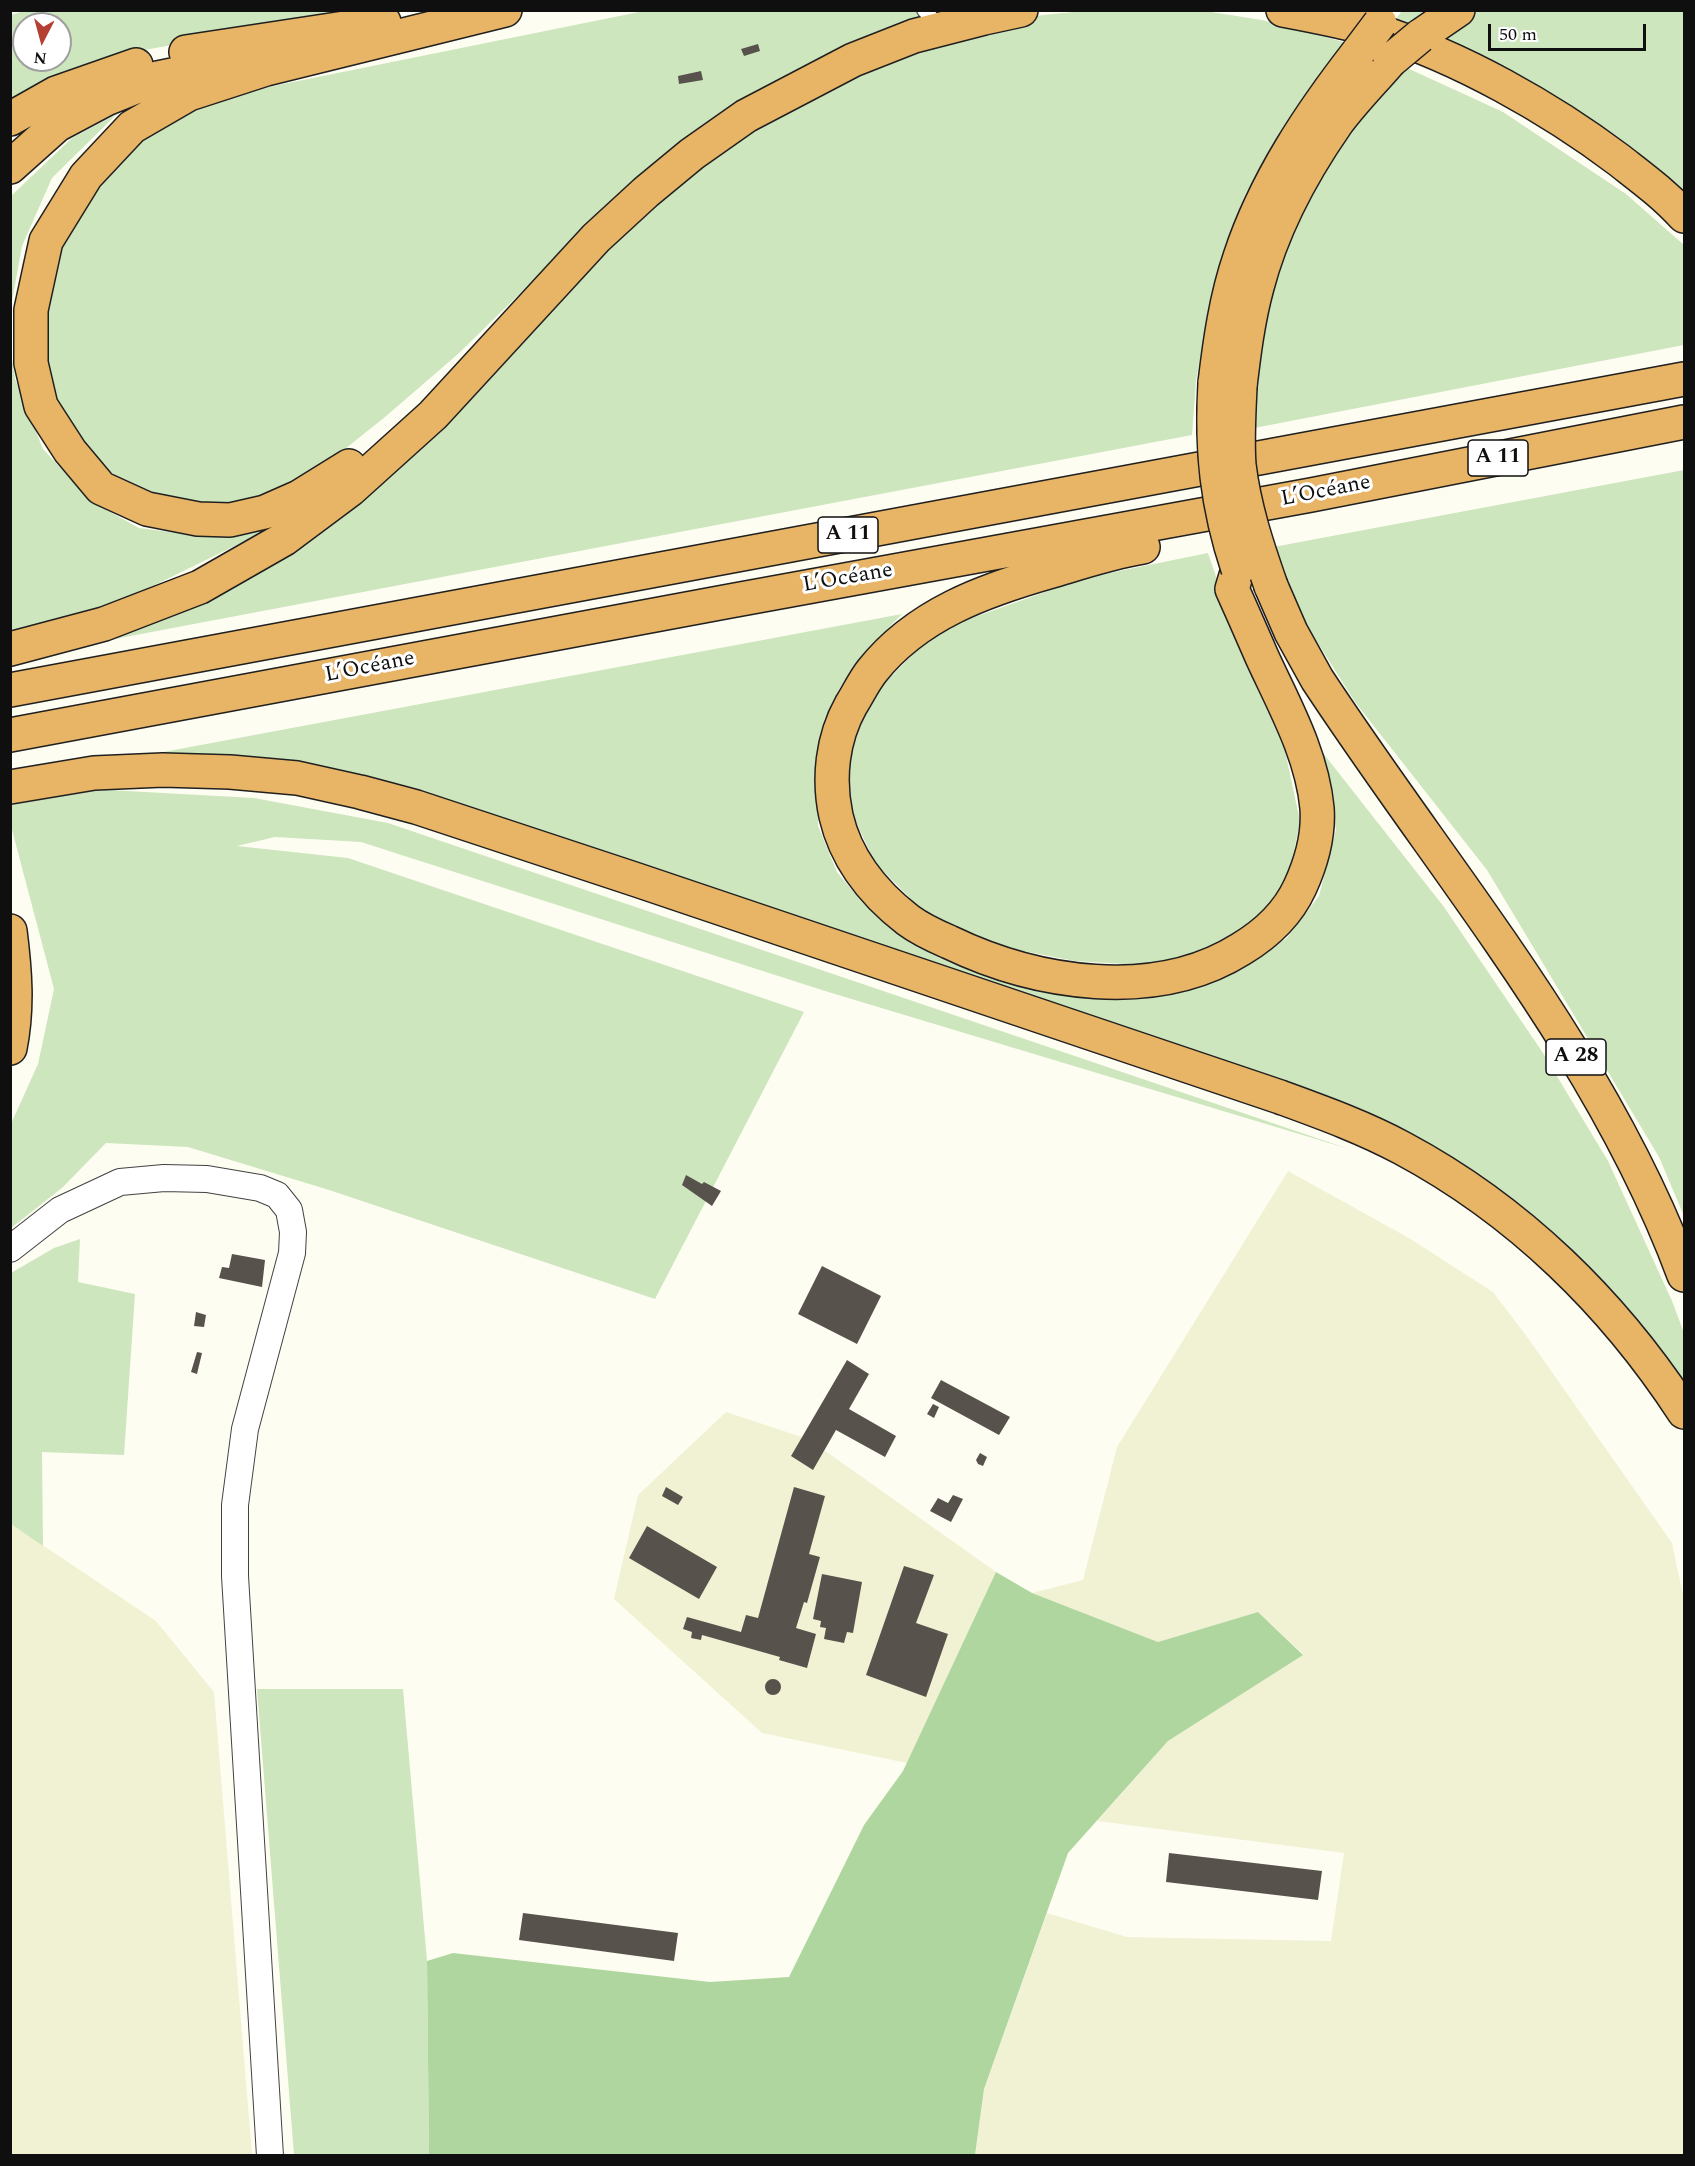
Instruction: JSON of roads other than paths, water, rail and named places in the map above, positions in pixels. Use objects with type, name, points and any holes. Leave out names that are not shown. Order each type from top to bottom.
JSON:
[{"type":"highway","points":[[10,119],[56,93],[114,71],[190,51],[463,10]]},
{"type":"highway","points":[[10,167],[57,125],[106,99],[158,78],[492,10]]},
{"type":"highway","points":[[460,384],[443,388],[382,441],[334,476],[299,496],[265,512],[230,520],[198,519],[147,509],[101,488],[70,451],[41,406],[32,363],[31,310],[46,241],[86,176],[132,127],[189,94],[266,69],[505,10]]},
{"type":"highway","points":[[10,649],[104,624],[200,587],[284,539],[351,489],[433,415],[596,238],[646,192],[692,154],[746,116],[842,66],[914,36],[933,20],[1021,10]]},
{"type":"highway","points":[[1283,10],[1377,31],[1448,59],[1515,92],[1589,138],[1664,195],[1684,216]]},
{"type":"highway","points":[[1227,385],[1245,340],[1257,287],[1273,240],[1301,178],[1337,122],[1389,61],[1458,10]]},
{"type":"highway","points":[[1311,495],[1202,536],[1124,550],[1012,582],[948,609],[895,646],[870,674],[859,691],[843,722],[834,752],[832,787],[834,807],[843,838],[860,872],[903,915],[930,933],[996,962],[1049,975],[1117,982],[1159,978],[1193,971],[1228,957],[1254,942],[1295,898],[1308,869],[1315,836],[1317,812],[1314,785],[1247,584],[1254,538],[1242,482],[1238,444],[1227,385],[1226,309],[1240,256],[1264,198],[1318,105],[1384,16]]},
{"type":"highway","name":"L’Océane","points":[[10,690],[1684,379]]},
{"type":"highway","name":"L’Océane","points":[[10,735],[1311,495],[1684,422]]},
{"type":"highway","name":"A 28","points":[[1247,584],[1291,632],[1317,679],[1546,1010],[1590,1079],[1639,1170],[1670,1235],[1684,1275]]},
{"type":"highway","points":[[10,787],[94,774],[163,770],[230,772],[297,778],[360,792],[416,807],[1280,1097],[1348,1123],[1401,1148],[1452,1177],[1501,1212],[1574,1275],[1618,1321],[1684,1412]]},
{"type":"highway","points":[[10,931],[15,974],[15,1024],[10,1048]]},
{"type":"street","points":[[10,1249],[60,1210],[120,1182],[164,1178],[207,1179],[260,1188],[277,1195],[289,1210],[293,1233],[292,1253],[244,1429],[235,1505],[235,1588],[270,2156]]}]
